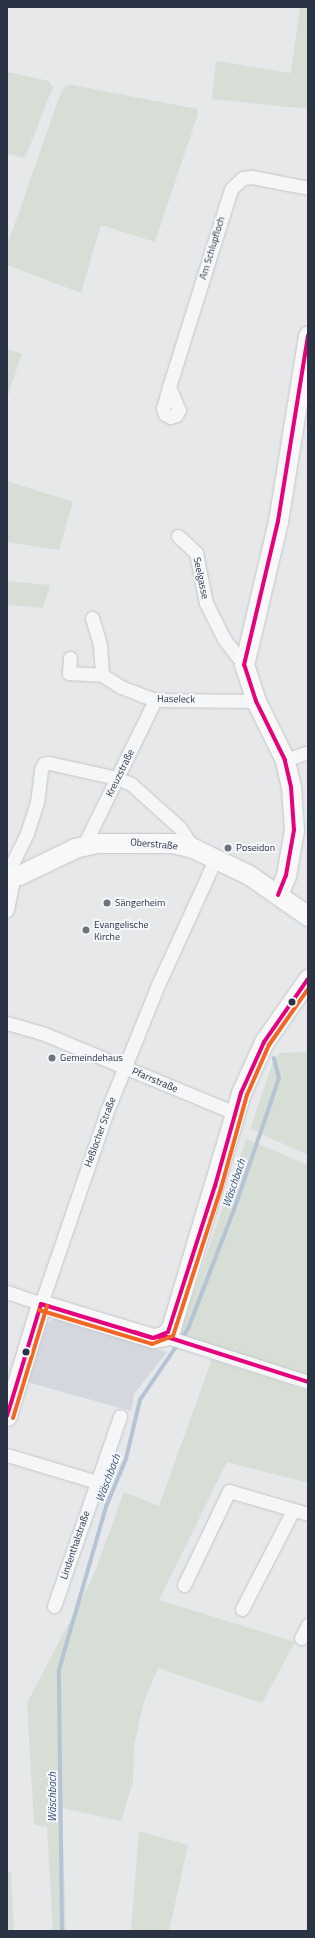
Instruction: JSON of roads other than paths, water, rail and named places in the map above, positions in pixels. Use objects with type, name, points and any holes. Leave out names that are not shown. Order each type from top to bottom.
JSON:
[{"type":"street","name":"Am Schlupfloch","points":[[169,387],[231,189],[240,180],[252,177],[308,188]]},
{"type":"street","points":[[278,895],[286,875],[294,830],[294,810],[285,760],[248,683],[244,665],[278,521],[308,335]]},
{"type":"street","name":"Seelgasse","points":[[178,536],[196,553],[206,603],[224,639],[244,665]]},
{"type":"street","points":[[70,658],[69,673],[102,675],[100,645],[92,618]]},
{"type":"street","name":"Haseleck","points":[[102,675],[120,687],[155,700],[256,701]]},
{"type":"street","name":"Kreuzstraße","points":[[84,846],[155,700]]},
{"type":"street","points":[[285,760],[308,752]]},
{"type":"street","points":[[7,910],[12,886],[9,877],[12,864],[27,833],[37,803],[41,768],[44,764],[49,763],[117,778],[146,795],[180,828],[193,848]]},
{"type":"street","name":"Oberstraße","points":[[9,877],[84,846],[132,841],[172,844],[193,848],[216,858],[278,895],[308,916]]},
{"type":"street","name":"Heßlocher Straße","points":[[7,1416],[41,1304],[87,1165],[158,985],[216,858]]},
{"type":"street","points":[[167,1337],[171,1328],[235,1113],[250,1070],[264,1042],[308,979]]},
{"type":"street","name":"Pfarrstraße","points":[[7,1023],[42,1033],[235,1113]]},
{"type":"street","points":[[7,1292],[41,1304],[153,1338],[167,1337],[308,1382]]},
{"type":"street","name":"Lindenthalstraße","points":[[54,1606],[120,1416]]},
{"type":"street","points":[[7,1455],[97,1482]]},
{"type":"street","points":[[184,1585],[229,1491],[308,1514]]},
{"type":"street","points":[[242,1609],[293,1510]]},
{"type":"street","points":[[301,1638],[308,1625]]},
{"type":"waterway","name":"Wäschbach","points":[[181,1339],[188,1329],[234,1210],[279,1078],[274,1059]]},
{"type":"waterway","name":"Wäschbach","points":[[62,1931],[59,1670],[106,1507],[126,1459],[140,1400],[178,1344]]},
{"type":"place","name":"Poseidon","points":[[228,848]]},
{"type":"place","name":"Sängerheim","points":[[107,903]]},
{"type":"place","name":"Evangelische Kirche","points":[[86,930]]},
{"type":"place","name":"Gemeindehaus","points":[[52,1058]]}]
